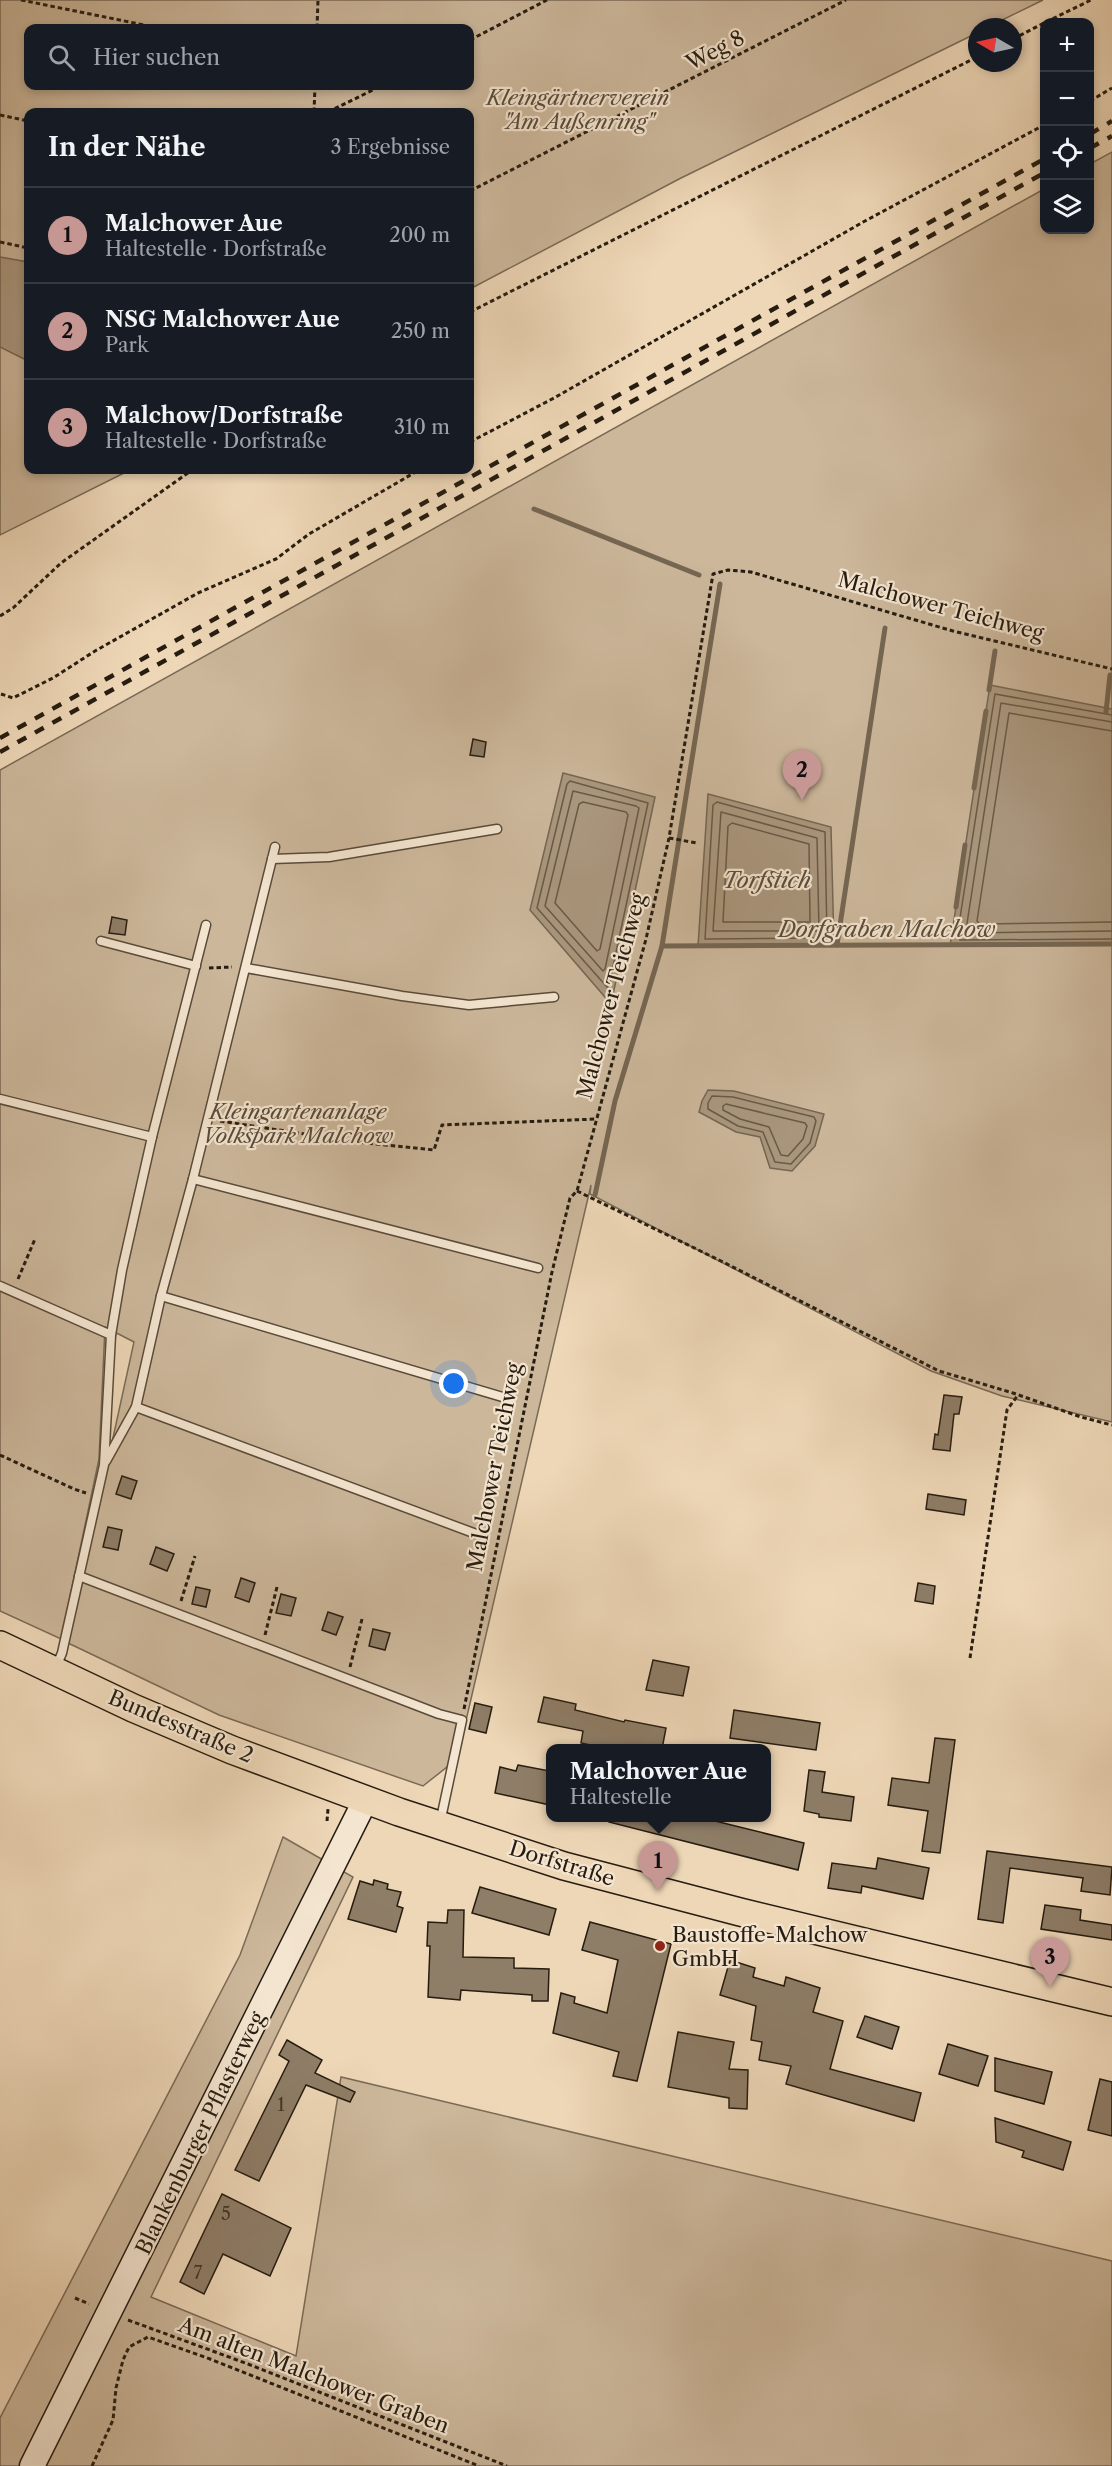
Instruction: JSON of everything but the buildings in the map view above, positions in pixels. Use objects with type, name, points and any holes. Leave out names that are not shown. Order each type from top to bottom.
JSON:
[{"type":"main road","name":"Bundesstraße 2","points":[[0,1645],[133,1708],[221,1745],[366,1799]]},
{"type":"main road","name":"Dorfstraße","points":[[366,1799],[599,1876],[1112,2002]]},
{"type":"main road","name":"Blankenburger Pflasterweg","points":[[33,2466],[366,1799]]},
{"type":"lane","points":[[272,859],[329,857],[497,829]]},
{"type":"lane","points":[[104,1465],[136,1407],[161,1296],[193,1179],[274,848]]},
{"type":"lane","points":[[55,1671],[62,1653],[104,1465],[111,1335],[122,1270],[152,1137],[206,925]]},
{"type":"lane","points":[[101,941],[196,966]]},
{"type":"lane","points":[[246,968],[402,996],[468,1005],[554,997]]},
{"type":"lane","points":[[0,1099],[152,1137]]},
{"type":"lane","points":[[193,1179],[538,1268]]},
{"type":"lane","points":[[0,1286],[111,1335]]},
{"type":"lane","points":[[161,1296],[509,1399]]},
{"type":"lane","points":[[136,1407],[479,1535]]},
{"type":"lane","points":[[79,1576],[439,1714],[462,1720],[439,1824]]},
{"type":"path","points":[[21,0],[139,24]]},
{"type":"path","points":[[317,24],[318,0]]},
{"type":"path","points":[[474,38],[547,0]]},
{"type":"path","name":"Weg 8","points":[[474,190],[846,0]]},
{"type":"path","points":[[1055,18],[1091,0]]},
{"type":"path","points":[[1022,34],[1040,26]]},
{"type":"path","points":[[474,310],[968,62]]},
{"type":"path","points":[[1094,98],[1112,88]]},
{"type":"path","points":[[314,108],[315,90]]},
{"type":"path","points":[[336,108],[373,90]]},
{"type":"path","points":[[0,115],[24,120]]},
{"type":"path","points":[[474,440],[555,398],[865,221],[1042,126]]},
{"type":"path","points":[[0,242],[24,247]]},
{"type":"path","points":[[0,616],[13,608],[61,563],[186,474]]},
{"type":"path","points":[[2,694],[13,698],[53,678],[95,651],[198,593],[276,559],[309,534],[412,474]]},
{"type":"path","name":"Malchower Teichweg","points":[[462,1720],[552,1272],[570,1198],[577,1191],[646,939],[669,838],[713,574],[728,570],[751,572],[953,631],[1112,669]]},
{"type":"path","points":[[669,838],[697,843]]},
{"type":"path","points":[[196,966],[246,968]]},
{"type":"path","points":[[207,1119],[357,1142],[434,1150],[442,1125],[597,1119]]},
{"type":"path","points":[[577,1191],[939,1371],[1112,1425]]},
{"type":"path","points":[[12,1292],[35,1239]]},
{"type":"path","points":[[970,1658],[1006,1410],[1016,1394]]},
{"type":"path","points":[[0,1455],[74,1490],[97,1496]]},
{"type":"path","points":[[177,1612],[195,1556]]},
{"type":"path","points":[[262,1645],[277,1587]]},
{"type":"path","points":[[348,1678],[362,1619]]},
{"type":"path","name":"Am alten Malchower Graben","points":[[110,2314],[248,2364],[507,2466]]},
{"type":"path","points":[[92,2466],[113,2420],[116,2388],[123,2360],[129,2347],[148,2337],[210,2359],[479,2466]]},
{"type":"green space","name":"Kleingärtnerverein \"Am Außenring\"","points":[[0,0],[1043,0],[1006,18],[968,18],[968,37],[681,178],[474,287],[474,108],[24,108],[24,474],[122,474],[0,535]]},
{"type":"green space","name":"Kleingartenanlage Volkspark Malchow","points":[[1112,152],[1112,1422],[1002,1396],[931,1371],[590,1194],[591,1185],[457,1759],[423,1786],[219,1715],[68,1643],[134,1342],[105,1327],[99,1459],[61,1639],[0,1611],[0,770],[1040,191],[1040,234],[1094,234],[1094,162]]},
{"type":"green space","points":[[283,1837],[353,1877],[151,2297],[296,2356],[341,2077],[1112,2261],[1112,2466],[0,2466],[0,2418],[240,1955]]},
{"type":"water","points":[[0,257],[24,261],[24,359],[0,347]]},
{"type":"water","points":[[990,685],[1112,709],[1112,944],[950,946]]},
{"type":"water","points":[[563,773],[655,797],[611,1004],[530,910]]},
{"type":"water","name":"Torfstich","points":[[708,794],[831,827],[834,945],[698,946]]},
{"type":"water","points":[[708,1090],[734,1091],[824,1114],[815,1146],[792,1171],[770,1168],[760,1137],[736,1132],[699,1112]]},
{"type":"waterway","name":"Dorfgraben Malchow","points":[[534,509],[699,575]]},
{"type":"waterway","points":[[595,1195],[615,1101],[662,946],[720,584]]},
{"type":"waterway","points":[[837,945],[885,628]]},
{"type":"waterway","points":[[989,690],[995,651]]},
{"type":"waterway","points":[[1106,712],[1110,675]]},
{"type":"waterway","points":[[974,788],[986,711]]},
{"type":"waterway","points":[[956,907],[965,845]]},
{"type":"waterway","name":"Dorfgraben Malchow","points":[[662,946],[1112,944]]},
{"type":"railway","points":[[1094,132],[1112,121]]},
{"type":"railway","points":[[1094,146],[1112,136]]},
{"type":"railway","points":[[0,738],[1040,161]]},
{"type":"railway","points":[[0,752],[1040,175]]},
{"type":"place","name":"NSG Malchower Aue","points":[[802,800]]},
{"type":"place","name":"Malchower Aue","points":[[658,1891]]},
{"type":"place","name":"Baustoffe-Malchow GmbH","points":[[660,1946]]},
{"type":"place","name":"Malchow/Dorfstraße","points":[[1050,1987]]}]
